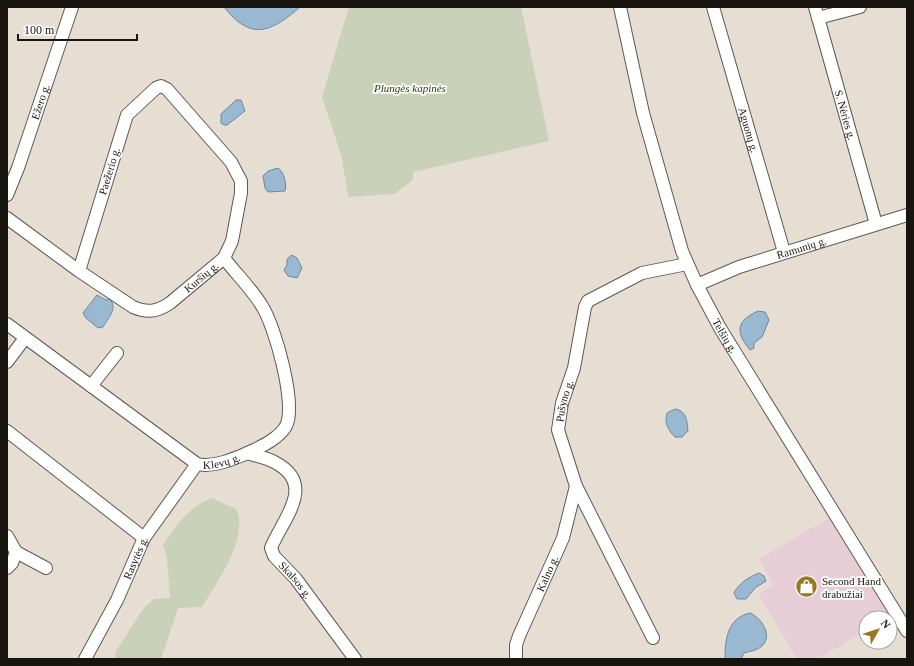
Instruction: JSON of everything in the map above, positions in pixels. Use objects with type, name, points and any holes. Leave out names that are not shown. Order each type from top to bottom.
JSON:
[{"type":"street","name":"Ežero g.","points":[[7,195],[18,168],[72,7]]},
{"type":"street","name":"Telšių g.","points":[[620,7],[643,113],[688,264],[696,285],[720,328],[907,631]]},
{"type":"street","name":"Aguonų g.","points":[[713,7],[784,252]]},
{"type":"street","points":[[816,12],[860,7]]},
{"type":"street","name":"S. Nėries g.","points":[[816,12],[876,224]]},
{"type":"street","name":"Kuršių g.","points":[[7,218],[79,271],[133,307],[142,311],[152,311],[162,308],[224,258],[232,241],[241,193],[239,176],[231,162],[167,88],[161,86]]},
{"type":"street","name":"Paežerio g.","points":[[79,271],[127,115],[156,88],[161,86]]},
{"type":"street","name":"Ramunių g.","points":[[696,285],[739,266],[907,215]]},
{"type":"street","name":"Klevų g.","points":[[7,324],[197,464],[214,464],[247,453],[271,440],[286,427],[289,418],[290,401],[281,355],[263,307],[224,258]]},
{"type":"street","name":"Pušyno g.","points":[[653,638],[576,486],[561,443],[558,424],[562,403],[574,368],[585,307],[588,301],[642,273],[688,264]]},
{"type":"street","points":[[7,362],[25,338]]},
{"type":"street","points":[[91,386],[117,353]]},
{"type":"street","points":[[7,431],[144,538]]},
{"type":"street","name":"Skalsos g.","points":[[247,453],[276,463],[287,470],[294,481],[297,492],[294,505],[274,540],[271,548],[272,552],[296,579],[355,659]]},
{"type":"street","name":"Rasytės g.","points":[[85,659],[117,600],[144,538],[197,464]]},
{"type":"street","name":"Kalno g.","points":[[516,659],[516,645],[519,636],[563,538],[576,486]]},
{"type":"street","points":[[7,536],[16,552],[46,568]]},
{"type":"street","points":[[7,568],[12,563],[16,552]]},
{"type":"shaded area","points":[[829,518],[885,610],[858,610],[858,635],[818,659],[797,659],[758,594],[773,585],[759,559]]},
{"type":"green space","name":"Plungės kapinės","points":[[349,7],[521,7],[549,141],[413,172],[413,180],[394,194],[348,197],[342,158],[322,97]]},
{"type":"green space","points":[[211,498],[236,509],[239,520],[239,533],[230,560],[223,573],[202,607],[178,608],[161,659],[115,659],[116,651],[143,609],[154,599],[170,598],[167,558],[163,545],[173,530],[189,512]]},
{"type":"water","points":[[224,7],[300,7],[279,23],[261,30],[252,29],[243,25]]},
{"type":"water","points":[[236,100],[241,100],[245,111],[227,125],[224,125],[221,123],[221,114]]},
{"type":"water","points":[[278,168],[282,172],[284,178],[286,185],[285,191],[268,192],[265,188],[263,176],[268,171]]},
{"type":"water","points":[[292,255],[297,258],[302,268],[297,278],[288,276],[284,270],[287,265],[287,259]]},
{"type":"water","points":[[97,295],[106,300],[110,299],[113,306],[113,310],[103,327],[98,328],[86,318],[83,313]]},
{"type":"water","points":[[758,311],[765,312],[769,320],[762,337],[754,343],[754,348],[750,350],[742,338],[740,328],[745,319]]},
{"type":"water","points":[[675,409],[682,412],[687,420],[688,431],[682,437],[675,437],[670,432],[666,423],[667,413]]},
{"type":"water","points":[[759,573],[764,576],[766,581],[755,588],[746,599],[737,599],[734,593],[741,583]]},
{"type":"water","points":[[750,613],[762,623],[765,628],[765,642],[758,649],[744,653],[741,659],[725,659],[727,637],[732,625],[742,616]]},
{"type":"place","name":"Second Hand drabužiai","points":[[807,587]]}]
